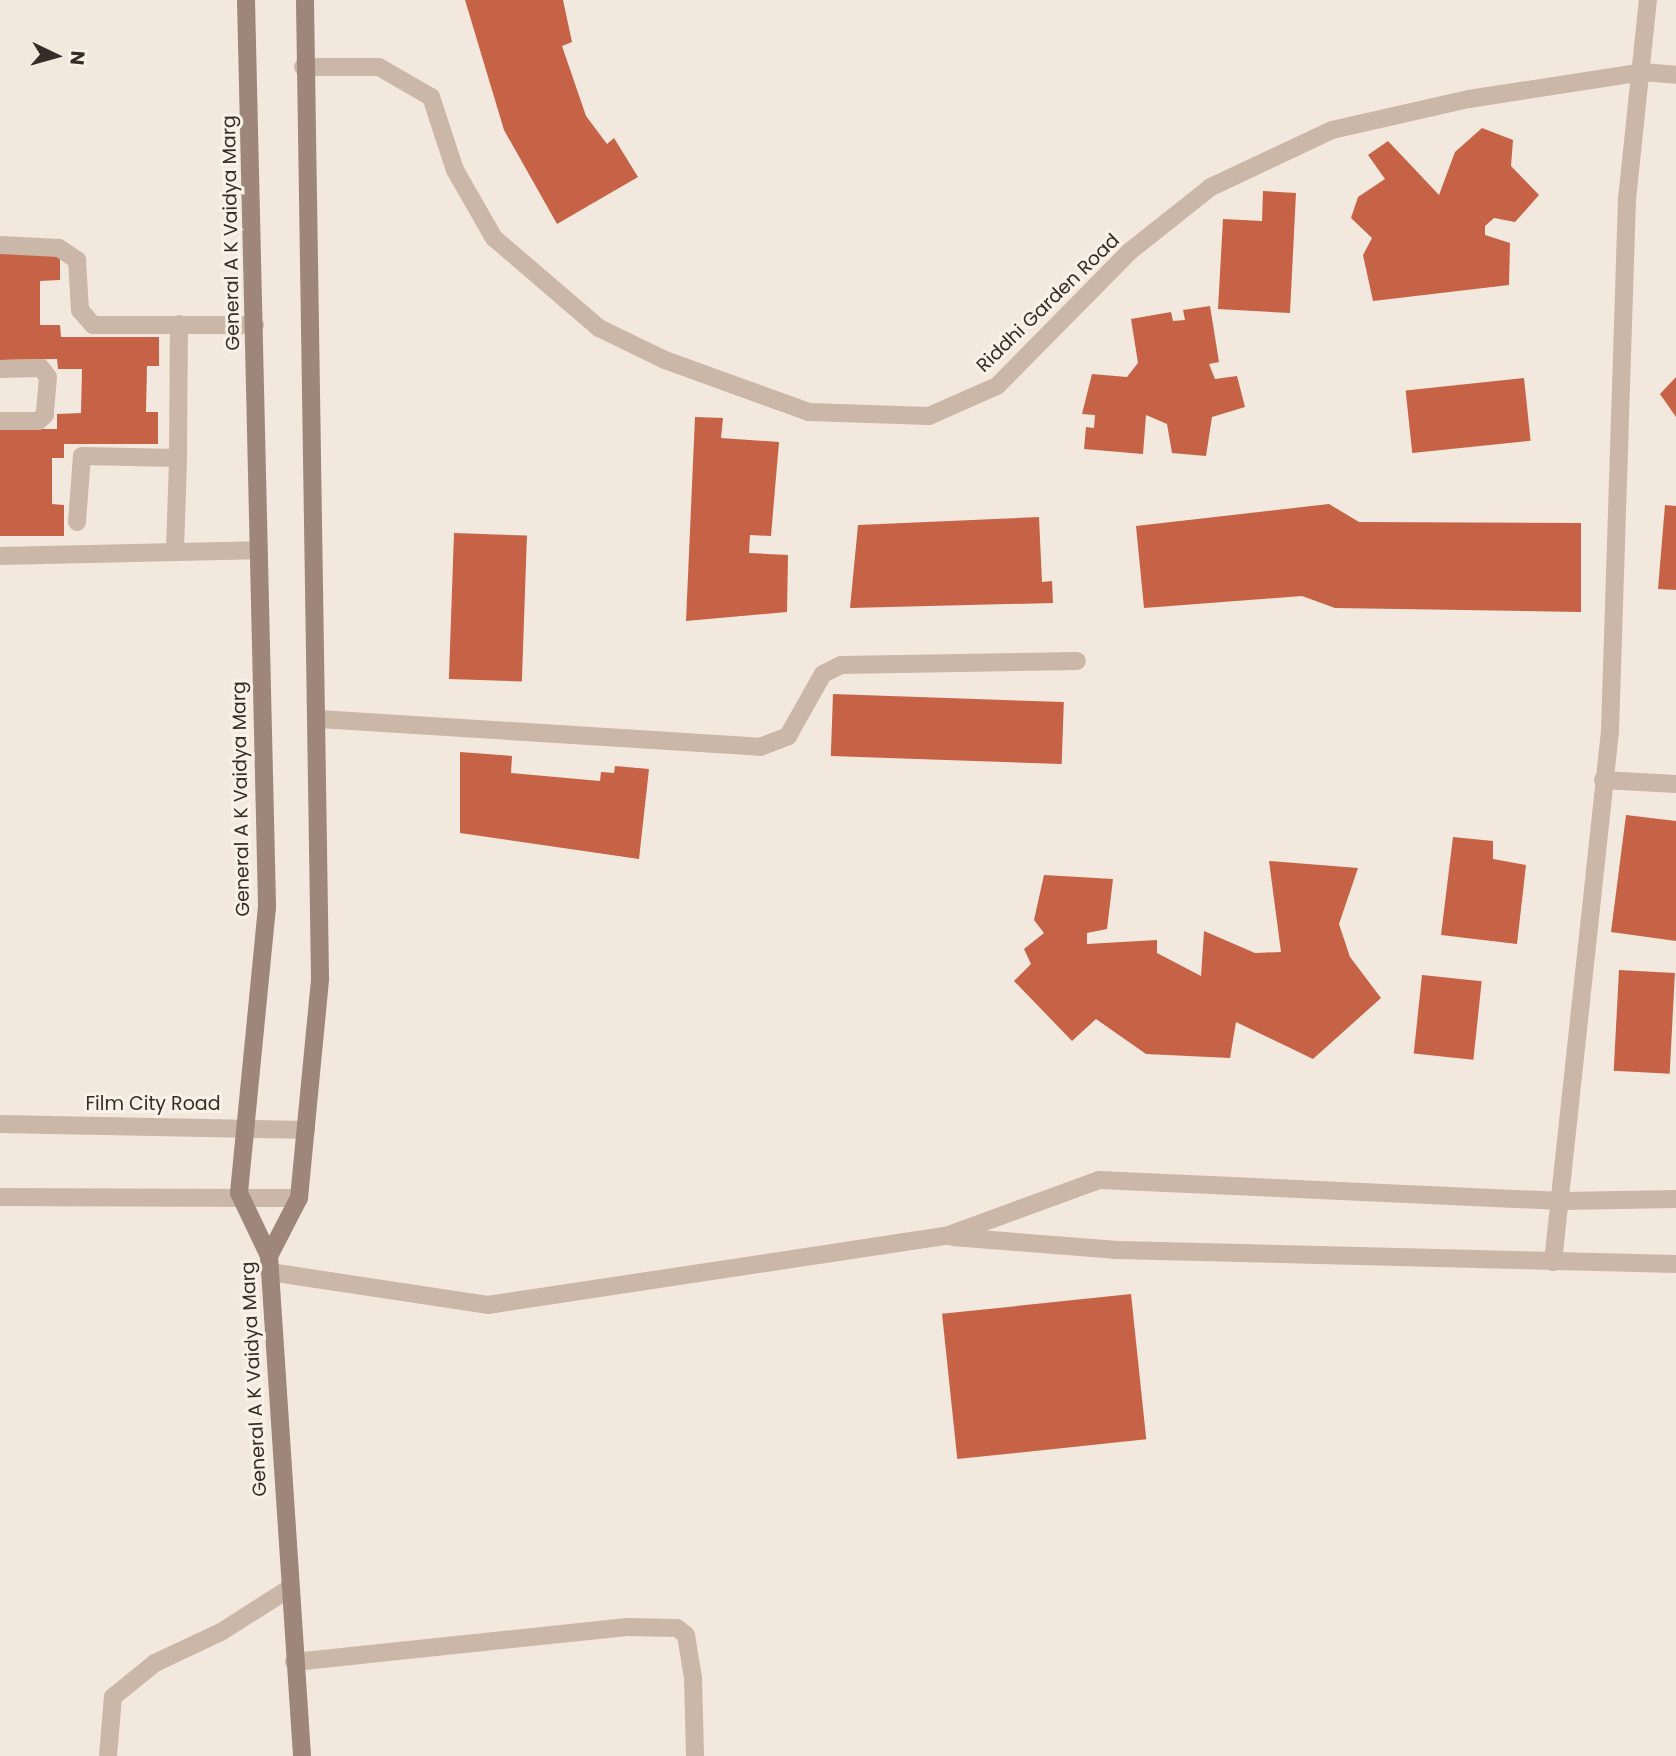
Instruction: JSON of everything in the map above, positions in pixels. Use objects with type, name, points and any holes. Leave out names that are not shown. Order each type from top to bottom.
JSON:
[{"type":"main road","name":"General A K Vaidya Marg","points":[[246,0],[255,325],[256,550],[267,907],[242,1124],[239,1194],[270,1264],[287,1590],[302,1756]]},
{"type":"main road","points":[[270,1264],[299,1198],[320,978],[319,719],[303,67],[305,0]]},
{"type":"street","points":[[1553,1262],[1563,1201],[1603,780],[1617,576],[1628,199],[1643,72],[1648,0]]},
{"type":"street","name":"Riddhi Garden Road","points":[[303,67],[379,67],[431,97],[455,170],[494,238],[599,328],[665,360],[810,411],[929,416],[997,386],[1129,253],[1211,187],[1332,130],[1469,99],[1643,72],[1676,75]]},
{"type":"street","points":[[0,245],[59,248],[77,260],[80,310],[93,325],[255,325]]},
{"type":"street","points":[[175,550],[179,324]]},
{"type":"street","points":[[0,369],[41,368],[48,377],[45,415],[38,421],[0,421]]},
{"type":"street","points":[[76,522],[82,456],[178,457]]},
{"type":"street","points":[[0,556],[256,550]]},
{"type":"street","points":[[319,719],[760,747],[788,736],[823,674],[841,665],[1077,661]]},
{"type":"street","points":[[1603,780],[1676,784]]},
{"type":"street","name":"Film City Road","points":[[0,1124],[242,1124],[306,1130]]},
{"type":"street","points":[[270,1264],[488,1305],[946,1236],[1100,1180],[1563,1201],[1676,1199]]},
{"type":"street","points":[[0,1197],[239,1194],[299,1198]]},
{"type":"street","points":[[946,1236],[1117,1250],[1676,1264]]},
{"type":"street","points":[[108,1756],[113,1697],[155,1663],[221,1632],[287,1590]]},
{"type":"street","points":[[294,1662],[627,1627],[677,1628],[686,1635],[693,1678],[695,1756]]},
{"type":"building","points":[[465,0],[563,0],[572,42],[562,46],[586,116],[607,144],[614,138],[638,177],[557,224],[504,130]]},
{"type":"building","points":[[1482,128],[1513,140],[1511,166],[1539,195],[1515,222],[1494,218],[1485,226],[1485,235],[1510,243],[1509,285],[1373,301],[1363,255],[1372,238],[1351,218],[1358,197],[1385,179],[1368,155],[1388,141],[1439,195],[1455,152]]},
{"type":"building","points":[[1263,191],[1296,193],[1290,313],[1218,309],[1223,219],[1262,221]]},
{"type":"building","points":[[0,250],[60,250],[60,280],[40,281],[40,325],[60,325],[61,337],[159,337],[159,366],[147,366],[146,412],[158,412],[158,444],[64,444],[64,458],[52,458],[52,504],[64,505],[64,536],[0,536],[0,429],[57,429],[57,414],[81,413],[82,369],[58,369],[57,359],[0,360]]},
{"type":"building","points":[[1210,306],[1219,362],[1209,364],[1215,379],[1237,376],[1245,407],[1212,417],[1206,456],[1172,453],[1167,424],[1146,415],[1143,454],[1084,449],[1086,427],[1094,428],[1095,415],[1082,414],[1092,374],[1127,377],[1138,363],[1131,319],[1171,312],[1173,321],[1185,320],[1183,310]]},
{"type":"building","points":[[1676,377],[1676,417],[1660,394]]},
{"type":"building","points":[[1524,378],[1531,441],[1412,453],[1406,390]]},
{"type":"building","points":[[695,417],[723,418],[721,438],[779,442],[771,536],[750,535],[749,553],[788,555],[787,612],[686,621]]},
{"type":"building","points":[[1329,504],[1359,522],[1581,523],[1581,612],[1335,608],[1302,596],[1144,608],[1136,526]]},
{"type":"building","points":[[1665,505],[1676,506],[1676,590],[1658,589]]},
{"type":"building","points":[[1039,517],[1042,582],[1052,581],[1053,603],[850,608],[858,525]]},
{"type":"building","points":[[454,533],[527,536],[522,681],[449,679]]},
{"type":"building","points":[[833,694],[1064,702],[1062,764],[831,756]]},
{"type":"building","points":[[460,752],[512,756],[511,773],[600,781],[601,772],[614,773],[615,766],[649,769],[639,859],[460,833]]},
{"type":"building","points":[[1626,815],[1676,821],[1676,941],[1611,932]]},
{"type":"building","points":[[1453,837],[1493,841],[1493,859],[1526,865],[1517,944],[1441,935]]},
{"type":"building","points":[[1269,861],[1358,868],[1339,924],[1350,957],[1381,998],[1313,1059],[1236,1022],[1230,1058],[1146,1054],[1096,1019],[1072,1041],[1014,981],[1031,964],[1024,949],[1044,933],[1034,920],[1044,875],[1113,879],[1107,929],[1087,933],[1087,944],[1157,940],[1157,953],[1201,976],[1204,931],[1255,953],[1281,952]]},
{"type":"building","points":[[1619,970],[1675,973],[1670,1074],[1614,1071]]},
{"type":"building","points":[[1422,975],[1482,981],[1473,1060],[1414,1054]]},
{"type":"building","points":[[1131,1294],[1146,1439],[957,1459],[942,1314]]}]
